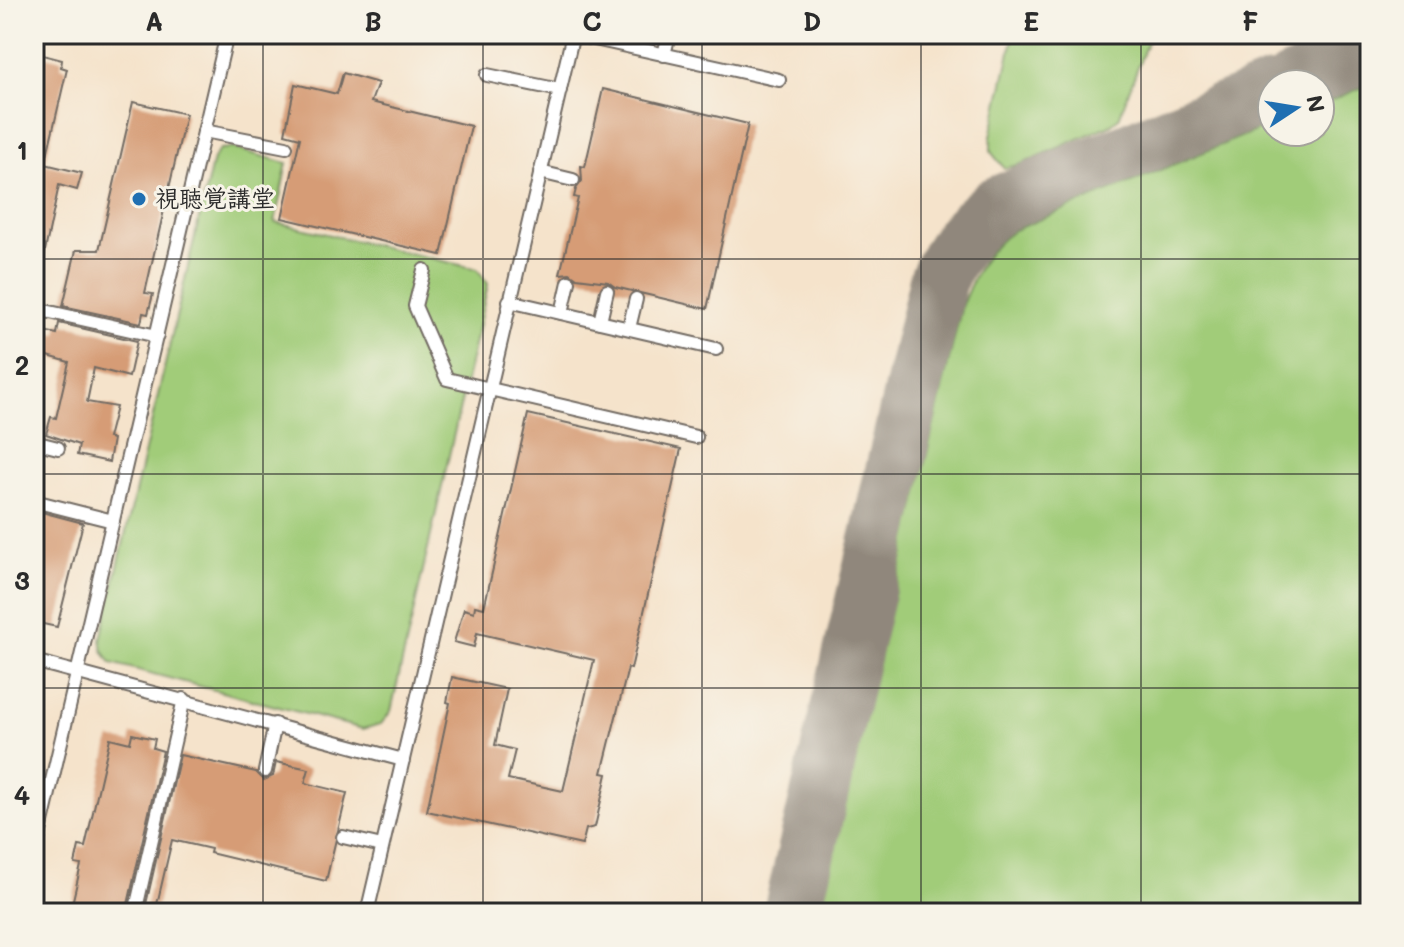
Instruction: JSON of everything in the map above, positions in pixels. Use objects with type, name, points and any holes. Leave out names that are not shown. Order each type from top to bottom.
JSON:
[{"type":"lane","points":[[34,857],[227,34]]},
{"type":"lane","points":[[367,913],[573,34],[779,80]]},
{"type":"lane","points":[[664,55],[669,34]]},
{"type":"lane","points":[[487,75],[560,90]]},
{"type":"lane","points":[[204,131],[286,147]]},
{"type":"lane","points":[[540,172],[573,180]]},
{"type":"lane","points":[[424,270],[415,306],[447,379],[696,437]]},
{"type":"lane","points":[[562,313],[569,282]]},
{"type":"lane","points":[[600,322],[607,291]]},
{"type":"lane","points":[[629,328],[636,299]]},
{"type":"lane","points":[[509,301],[716,349]]},
{"type":"lane","points":[[41,310],[157,336]]},
{"type":"lane","points":[[34,442],[58,448]]},
{"type":"lane","points":[[34,501],[113,521]]},
{"type":"lane","points":[[34,661],[78,670],[403,760]]},
{"type":"lane","points":[[135,913],[184,699]]},
{"type":"lane","points":[[265,771],[275,724]]},
{"type":"lane","points":[[343,837],[382,846]]},
{"type":"green space","points":[[1014,34],[1150,34],[1119,118],[1110,125],[1019,165],[1004,168],[991,152],[991,136]]},
{"type":"green space","points":[[1370,84],[1370,913],[819,913],[962,305],[982,263],[996,245],[1014,230],[1256,131],[1256,148],[1336,148],[1336,98]]},
{"type":"green space","points":[[232,148],[287,163],[275,222],[477,269],[488,284],[391,711],[381,724],[363,729],[111,663],[103,651],[101,639],[213,159],[220,149]]},
{"type":"building","points":[[39,54],[62,60],[61,67],[67,69],[45,164],[82,173],[77,190],[59,185],[42,265],[34,265],[34,62]]},
{"type":"building","points":[[343,73],[378,83],[371,102],[471,126],[441,255],[282,218],[300,138],[285,134],[295,84],[337,94]]},
{"type":"building","points":[[603,89],[748,124],[707,309],[615,287],[608,282],[577,278],[570,273],[560,274],[578,198],[574,197],[582,181],[581,166],[585,167]]},
{"type":"building","name":"視聴覚講堂","points":[[133,102],[186,114],[145,293],[153,294],[148,314],[143,313],[141,323],[63,306],[76,250],[99,250]]},
{"type":"building","points":[[59,323],[137,341],[129,377],[94,368],[87,402],[116,407],[108,438],[113,439],[109,462],[77,455],[79,445],[46,434],[51,417],[56,418],[69,362],[34,352],[34,329],[57,334]]},
{"type":"building","points":[[528,414],[681,449],[631,669],[628,668],[602,773],[607,774],[595,827],[586,829],[582,845],[427,811],[450,703],[447,702],[452,677],[507,689],[495,745],[515,750],[508,779],[563,791],[594,660],[477,633],[474,647],[454,642],[464,609],[474,612],[475,606],[484,608]]},
{"type":"building","points":[[34,510],[83,523],[57,627],[34,622]]},
{"type":"building","points":[[132,734],[155,739],[153,748],[163,751],[126,913],[70,913],[81,865],[75,864],[79,846],[85,847],[110,738],[130,743]]},
{"type":"building","points":[[180,755],[256,772],[264,780],[273,776],[276,762],[309,769],[305,783],[347,793],[326,881],[210,853],[211,849],[172,840],[155,913],[144,913]]},
{"type":"taxiway","points":[[1331,68],[1370,52]]},
{"type":"taxiway","points":[[792,913],[938,280],[949,258],[970,230],[997,205],[1256,99]]},
{"type":"place","name":"視聴覚講堂","points":[[139,199]]}]
